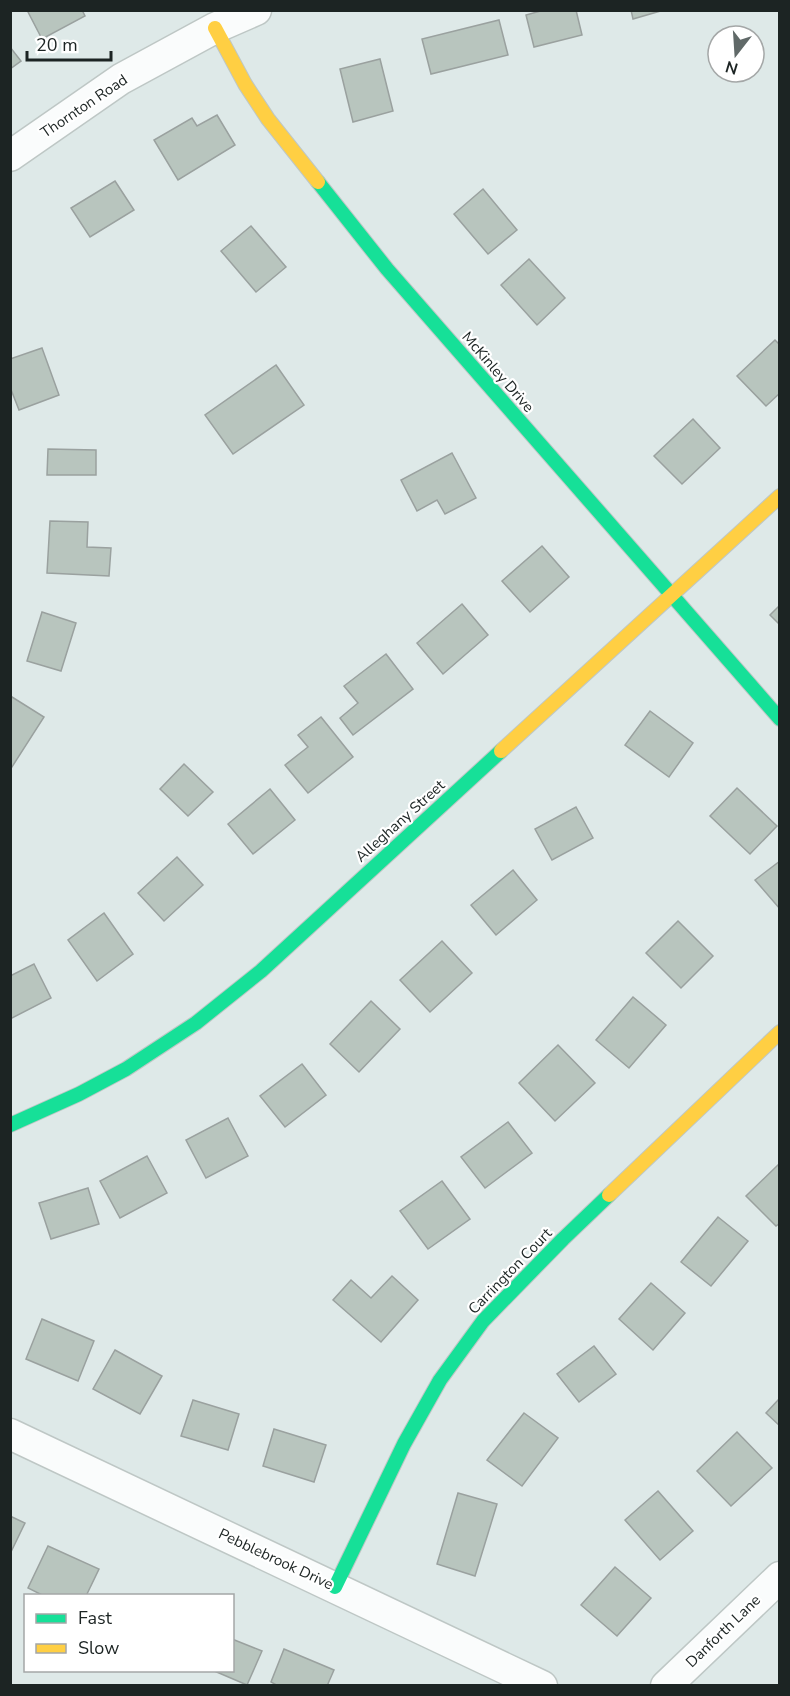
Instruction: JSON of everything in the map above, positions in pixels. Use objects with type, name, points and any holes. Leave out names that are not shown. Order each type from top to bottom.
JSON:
[{"type":"street","name":"Thornton Road","points":[[10,156],[121,79],[215,28],[256,10]]},
{"type":"street","name":"McKinley Drive","points":[[215,28],[244,84],[267,119],[379,260],[670,596],[780,719]]},
{"type":"street","name":"Alleghany Street","points":[[10,1125],[79,1094],[126,1069],[196,1023],[261,971],[780,496]]},
{"type":"street","name":"Carrington Court","points":[[335,1587],[409,1435],[440,1380],[483,1321],[563,1239],[780,1032]]},
{"type":"street","name":"Pebblebrook Drive","points":[[10,1434],[542,1686]]},
{"type":"street","name":"Danforth Lane","points":[[666,1686],[780,1577]]},
{"type":"building","points":[[27,10],[82,10],[85,16],[42,39]]},
{"type":"building","points":[[544,10],[576,10],[582,35],[534,47],[526,15]]},
{"type":"building","points":[[631,10],[664,10],[633,19]]},
{"type":"building","points":[[499,20],[508,55],[431,74],[422,39]]},
{"type":"building","points":[[10,47],[21,61],[10,69]]},
{"type":"building","points":[[380,59],[393,111],[353,122],[340,69]]},
{"type":"building","points":[[217,115],[235,145],[178,180],[154,140],[192,118],[197,126]]},
{"type":"building","points":[[115,181],[134,210],[90,237],[71,208]]},
{"type":"building","points":[[483,189],[517,230],[488,254],[454,214]]},
{"type":"building","points":[[251,226],[286,267],[256,292],[221,251]]},
{"type":"building","points":[[529,259],[565,298],[537,325],[501,285]]},
{"type":"building","points":[[775,340],[780,345],[780,393],[766,406],[737,376]]},
{"type":"building","points":[[42,348],[59,395],[19,410],[10,387],[10,359]]},
{"type":"building","points":[[276,365],[304,405],[233,454],[205,415]]},
{"type":"building","points":[[693,419],[720,448],[682,484],[654,456]]},
{"type":"building","points":[[48,449],[96,450],[96,475],[47,475]]},
{"type":"building","points":[[452,453],[476,498],[445,514],[437,500],[417,511],[401,480]]},
{"type":"building","points":[[50,521],[88,522],[87,547],[111,548],[109,576],[47,573]]},
{"type":"building","points":[[542,546],[569,577],[530,612],[502,581]]},
{"type":"building","points":[[462,604],[488,635],[443,674],[417,643]]},
{"type":"building","points":[[780,605],[780,625],[770,615]]},
{"type":"building","points":[[42,612],[76,623],[61,671],[27,661]]},
{"type":"building","points":[[386,654],[413,689],[353,735],[340,718],[358,703],[344,686]]},
{"type":"building","points":[[12,697],[44,717],[10,770],[10,700]]},
{"type":"building","points":[[650,711],[693,743],[669,777],[625,745]]},
{"type":"building","points":[[321,717],[353,757],[308,793],[285,765],[308,747],[298,735]]},
{"type":"building","points":[[184,764],[213,792],[188,816],[160,789]]},
{"type":"building","points":[[737,788],[777,826],[750,854],[710,816]]},
{"type":"building","points":[[270,789],[295,820],[253,854],[228,824]]},
{"type":"building","points":[[576,807],[593,838],[552,860],[535,829]]},
{"type":"building","points":[[177,857],[203,885],[164,921],[138,893]]},
{"type":"building","points":[[780,861],[780,909],[755,880]]},
{"type":"building","points":[[513,870],[537,900],[496,935],[471,905]]},
{"type":"building","points":[[104,913],[133,954],[97,981],[68,940]]},
{"type":"building","points":[[678,921],[713,956],[681,988],[646,953]]},
{"type":"building","points":[[442,941],[472,973],[430,1012],[400,980]]},
{"type":"building","points":[[34,964],[51,998],[10,1019],[10,976]]},
{"type":"building","points":[[633,997],[666,1025],[629,1068],[596,1040]]},
{"type":"building","points":[[371,1001],[400,1029],[359,1072],[330,1044]]},
{"type":"building","points":[[558,1045],[595,1083],[555,1121],[519,1083]]},
{"type":"building","points":[[302,1064],[326,1095],[285,1127],[260,1096]]},
{"type":"building","points":[[228,1118],[248,1156],[206,1178],[186,1140]]},
{"type":"building","points":[[508,1122],[532,1153],[485,1188],[461,1157]]},
{"type":"building","points":[[147,1156],[167,1193],[120,1218],[100,1181]]},
{"type":"building","points":[[780,1163],[780,1223],[776,1226],[746,1196]]},
{"type":"building","points":[[442,1181],[470,1219],[428,1249],[400,1211]]},
{"type":"building","points":[[88,1188],[99,1224],[51,1239],[39,1203]]},
{"type":"building","points":[[718,1217],[748,1241],[711,1286],[681,1262]]},
{"type":"building","points":[[392,1276],[418,1300],[381,1342],[333,1300],[351,1280],[371,1298]]},
{"type":"building","points":[[651,1283],[685,1313],[653,1350],[619,1319]]},
{"type":"building","points":[[42,1319],[94,1341],[78,1381],[26,1359]]},
{"type":"building","points":[[594,1346],[616,1374],[579,1402],[557,1374]]},
{"type":"building","points":[[115,1350],[162,1376],[140,1414],[93,1389]]},
{"type":"building","points":[[780,1398],[780,1426],[766,1413]]},
{"type":"building","points":[[193,1400],[239,1414],[228,1450],[181,1436]]},
{"type":"building","points":[[524,1413],[558,1438],[522,1486],[487,1460]]},
{"type":"building","points":[[274,1429],[326,1445],[314,1482],[263,1466]]},
{"type":"building","points":[[737,1432],[772,1468],[731,1506],[697,1471]]},
{"type":"building","points":[[658,1491],[693,1531],[660,1560],[625,1520]]},
{"type":"building","points":[[458,1493],[497,1504],[475,1576],[437,1564]]},
{"type":"building","points":[[10,1516],[25,1523],[10,1554]]},
{"type":"building","points":[[48,1546],[99,1569],[87,1594],[40,1594],[28,1588]]},
{"type":"building","points":[[615,1567],[651,1598],[617,1636],[581,1605]]},
{"type":"building","points":[[234,1640],[262,1651],[247,1685],[217,1672],[234,1672]]},
{"type":"building","points":[[284,1649],[334,1670],[327,1686],[278,1686],[271,1682]]},
{"type":"traffic: fast","points":[[318,182],[387,269],[780,719]]},
{"type":"traffic: fast","points":[[10,1125],[79,1094],[126,1069],[196,1023],[261,971],[501,751]]},
{"type":"traffic: fast","points":[[335,1587],[404,1444],[440,1380],[483,1321],[609,1195]]},
{"type":"traffic: slow","points":[[215,28],[245,84],[268,119],[318,182]]},
{"type":"traffic: slow","points":[[501,751],[780,496]]},
{"type":"traffic: slow","points":[[609,1195],[780,1032]]}]
